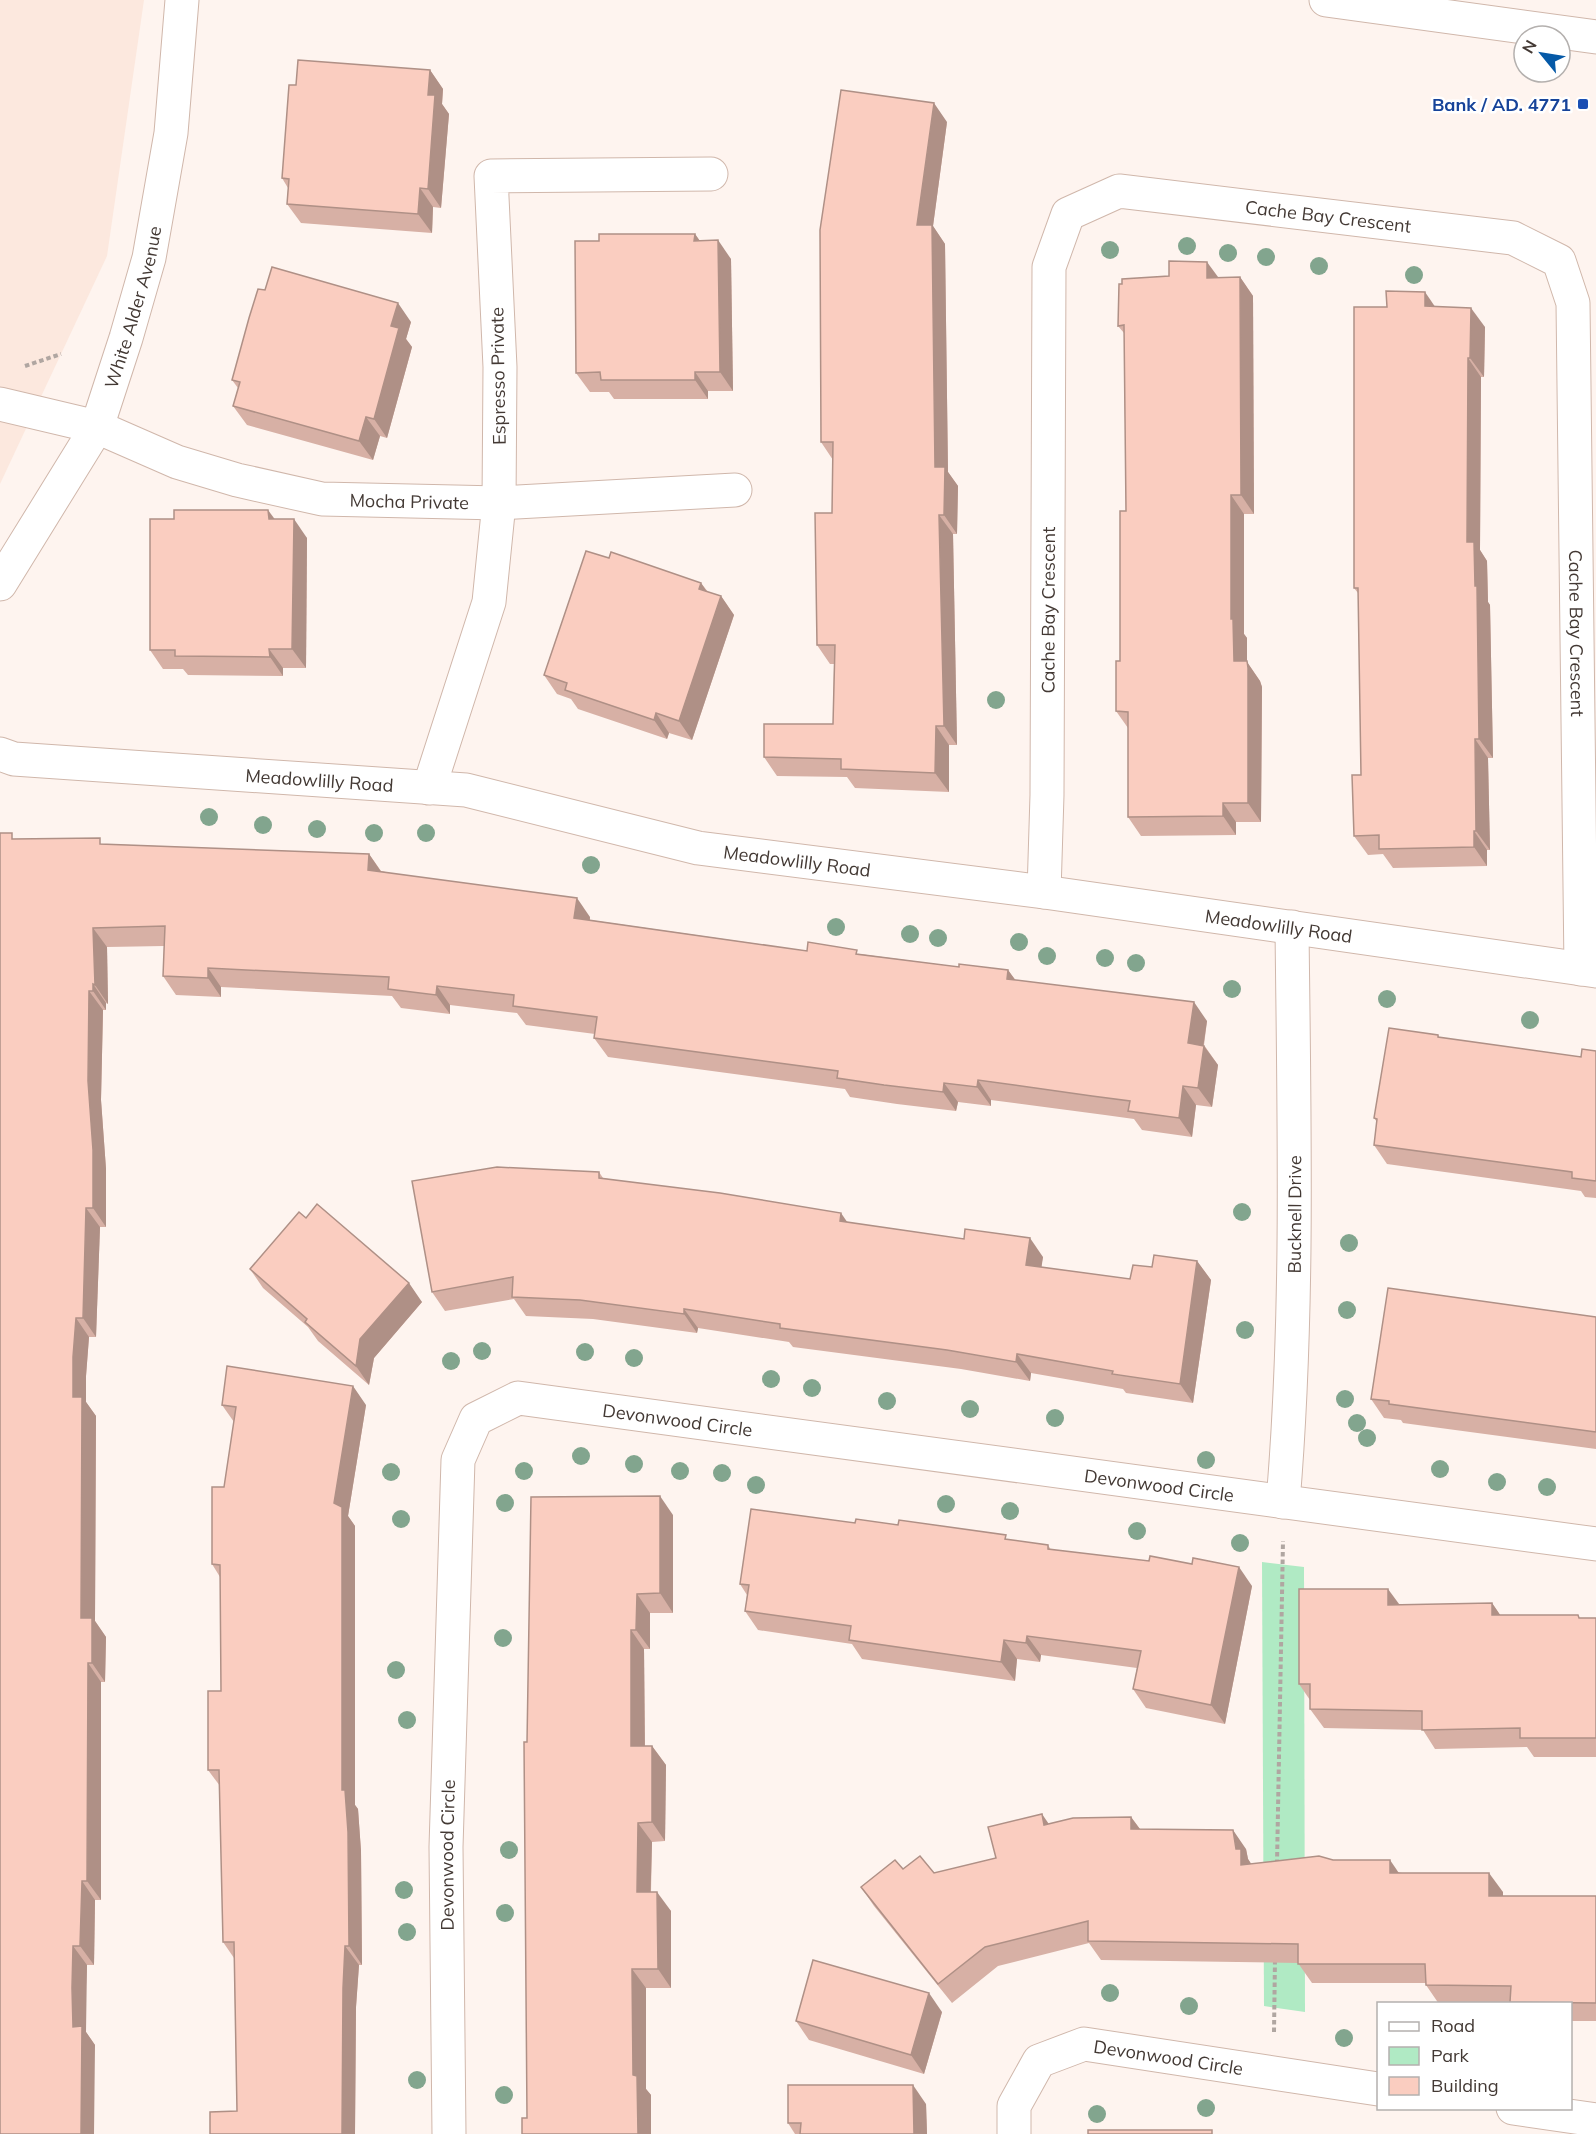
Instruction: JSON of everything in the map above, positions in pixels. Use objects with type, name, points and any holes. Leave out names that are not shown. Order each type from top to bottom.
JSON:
[{"type":"street","name":"White Alder Avenue","points":[[0,584],[97,427],[149,258],[171,133],[182,0]]},
{"type":"street","points":[[1326,0],[1596,37]]},
{"type":"street","name":"Espresso Private","points":[[429,788],[489,602],[499,503],[500,367],[491,176],[711,174]]},
{"type":"street","name":"Cache Bay Crescent","points":[[1044,892],[1047,783],[1049,267],[1068,214],[1119,191],[1513,238],[1559,261],[1573,303],[1589,970]]},
{"type":"street","name":"Mocha Private","points":[[0,404],[97,427],[177,462],[237,480],[322,499],[499,503],[735,490]]},
{"type":"street","name":"Meadowlilly Road","points":[[0,754],[14,759],[466,790],[698,848],[1044,892],[1589,970]]},
{"type":"street","name":"Bucknell Drive","points":[[1283,1502],[1290,1426],[1295,1190],[1292,927]]},
{"type":"street","name":"Devonwood Circle","points":[[449,2134],[446,1847],[458,1460],[476,1419],[518,1398],[1596,1544]]},
{"type":"street","name":"Devonwood Circle","points":[[1014,2134],[1014,2106],[1039,2061],[1084,2044],[1377,2089]]},
{"type":"street","points":[[1521,2110],[1596,2120]]},
{"type":"path","points":[[17,367],[35,364],[61,354]]},
{"type":"path","points":[[1277,1875],[1283,1502]]},
{"type":"path","points":[[1273,2074],[1275,1946]]},
{"type":"shaded area","points":[[0,0],[144,0],[107,256],[0,484]]},
{"type":"green space","points":[[1262,1562],[1304,1567],[1305,2012],[1264,2006]]},
{"type":"building","points":[[298,60],[430,70],[428,95],[435,95],[428,189],[420,188],[418,214],[287,204],[289,179],[282,178],[289,85],[296,85]]},
{"type":"building","points":[[841,90],[934,103],[917,225],[932,225],[935,467],[945,467],[944,515],[939,515],[944,726],[936,726],[935,773],[841,769],[841,759],[764,757],[764,724],[833,724],[835,645],[817,645],[815,513],[832,513],[833,442],[821,442],[820,230]]},
{"type":"building","points":[[599,234],[695,234],[694,241],[718,240],[720,372],[695,372],[695,380],[601,380],[600,372],[576,373],[575,241],[599,241]]},
{"type":"building","points":[[1169,261],[1207,262],[1207,278],[1240,277],[1241,495],[1231,495],[1231,619],[1233,619],[1234,661],[1247,661],[1248,668],[1248,803],[1223,803],[1223,816],[1128,817],[1128,712],[1116,711],[1116,661],[1120,661],[1120,511],[1126,511],[1124,325],[1118,326],[1119,284],[1122,284],[1122,279],[1169,276]]},
{"type":"building","points":[[272,267],[398,303],[391,326],[399,328],[374,419],[366,417],[359,441],[233,406],[240,382],[232,380],[249,318],[258,289],[265,290]]},
{"type":"building","points":[[1386,291],[1425,292],[1425,306],[1471,308],[1470,358],[1468,358],[1467,542],[1474,542],[1475,586],[1477,586],[1479,739],[1475,739],[1476,831],[1474,831],[1474,847],[1379,849],[1379,835],[1354,836],[1352,775],[1361,775],[1358,588],[1354,588],[1354,307],[1387,307]]},
{"type":"building","points":[[174,510],[268,510],[269,519],[294,519],[292,649],[269,649],[270,657],[175,656],[175,650],[150,650],[150,519],[174,519]]},
{"type":"building","points":[[586,551],[609,558],[611,552],[701,583],[699,589],[721,596],[679,721],[656,713],[654,720],[565,690],[567,683],[544,675]]},
{"type":"building","points":[[0,833],[12,833],[12,839],[100,838],[100,844],[369,854],[368,870],[577,898],[574,918],[807,951],[808,942],[857,950],[856,954],[959,967],[959,964],[1008,970],[1007,979],[1194,1002],[1188,1043],[1204,1046],[1198,1088],[1183,1086],[1179,1118],[1128,1111],[1130,1101],[978,1080],[977,1087],[944,1083],[943,1092],[837,1078],[838,1071],[594,1038],[597,1017],[513,1006],[514,995],[437,986],[436,995],[388,989],[389,977],[208,968],[208,978],[163,976],[165,926],[93,928],[95,985],[93,984],[93,991],[89,991],[88,1081],[93,1150],[93,1208],[86,1208],[83,1318],[76,1318],[73,1357],[73,1397],[82,1397],[81,1618],[92,1618],[92,1663],[88,1663],[87,1881],[82,1881],[80,1946],[73,1946],[72,1988],[73,2027],[82,2026],[81,2134],[0,2134]]},
{"type":"building","points":[[1389,1028],[1581,1057],[1582,1049],[1596,1051],[1596,1181],[1572,1178],[1572,1172],[1374,1145],[1377,1119],[1374,1118]]},
{"type":"building","points":[[497,1167],[599,1172],[599,1178],[720,1193],[841,1213],[840,1221],[964,1239],[965,1229],[1030,1238],[1026,1265],[1130,1279],[1133,1265],[1152,1267],[1154,1255],[1197,1261],[1180,1384],[1112,1374],[1113,1371],[1017,1354],[1016,1362],[947,1350],[780,1328],[780,1324],[684,1309],[684,1314],[580,1300],[512,1297],[513,1277],[432,1292],[412,1181]]},
{"type":"building","points":[[317,1204],[409,1283],[360,1339],[356,1366],[305,1322],[307,1319],[250,1269],[299,1212],[306,1218]]},
{"type":"building","points":[[1388,1288],[1596,1317],[1596,1432],[1389,1404],[1389,1401],[1371,1399]]},
{"type":"building","points":[[227,1366],[353,1386],[334,1503],[342,1507],[342,1790],[345,1790],[348,1832],[349,1946],[345,1946],[343,1988],[342,2134],[210,2134],[210,2112],[237,2111],[234,1942],[223,1942],[219,1770],[208,1770],[208,1691],[221,1691],[220,1565],[212,1564],[212,1487],[224,1487],[236,1407],[222,1405]]},
{"type":"building","points":[[660,1496],[660,1593],[637,1594],[636,1630],[631,1630],[631,1746],[652,1746],[652,1822],[638,1823],[637,1892],[657,1892],[658,1969],[632,1969],[633,2075],[637,2076],[638,2134],[522,2134],[522,2118],[527,2118],[524,1742],[527,1742],[531,1497]]},
{"type":"building","points":[[751,1509],[855,1523],[856,1519],[898,1525],[899,1520],[1006,1535],[1005,1539],[1048,1545],[1048,1549],[1149,1561],[1150,1556],[1192,1564],[1193,1558],[1239,1567],[1211,1705],[1133,1689],[1141,1651],[1027,1636],[1026,1643],[1004,1640],[1001,1662],[849,1640],[851,1626],[745,1611],[749,1585],[740,1584]]},
{"type":"building","points":[[1299,1589],[1388,1589],[1388,1605],[1492,1603],[1492,1615],[1578,1615],[1579,1618],[1596,1618],[1596,1738],[1520,1738],[1520,1728],[1422,1730],[1422,1711],[1310,1709],[1310,1684],[1299,1684]]},
{"type":"building","points":[[1042,1814],[1044,1825],[1073,1818],[1131,1817],[1131,1829],[1233,1830],[1236,1849],[1241,1849],[1241,1865],[1319,1856],[1333,1860],[1390,1860],[1390,1873],[1489,1873],[1489,1896],[1596,1896],[1596,2003],[1510,2002],[1511,1986],[1426,1985],[1425,1964],[1298,1964],[1298,1944],[1088,1941],[1088,1921],[985,1947],[938,1984],[861,1887],[895,1860],[903,1869],[920,1856],[934,1873],[996,1858],[988,1827]]},
{"type":"building","points":[[813,1960],[929,1993],[911,2055],[796,2021]]},
{"type":"building","points":[[788,2085],[913,2085],[914,2134],[800,2134],[801,2123],[788,2123]]},
{"type":"building","points":[[1088,2130],[1212,2130],[1212,2134],[1088,2134]]},
{"type":"place","name":"Bank / AD. 4771","points":[[1583,104]]}]
